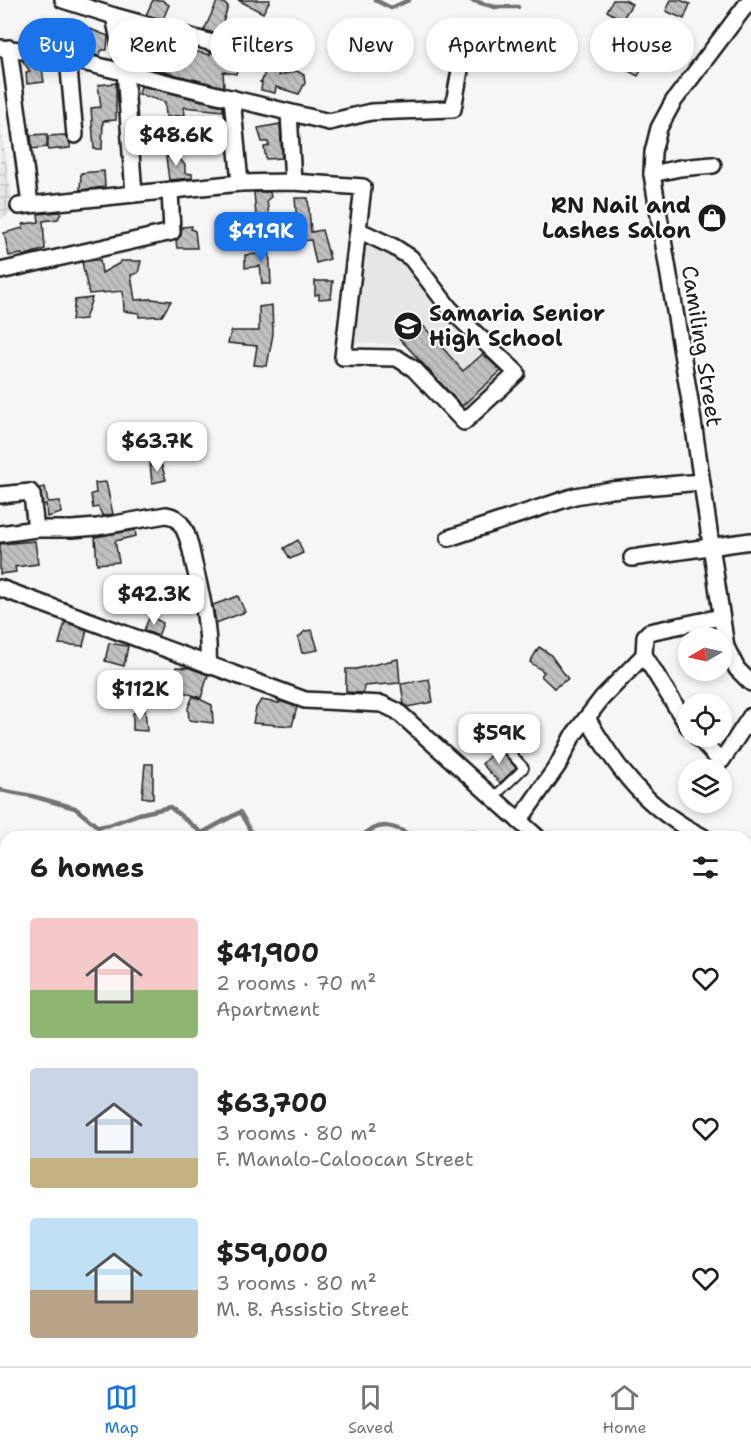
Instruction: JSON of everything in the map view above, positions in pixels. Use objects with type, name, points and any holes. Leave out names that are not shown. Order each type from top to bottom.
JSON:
[{"type":"street","points":[[63,0],[210,42]]},
{"type":"street","name":"Camiling Street","points":[[750,0],[673,102],[659,128],[653,152],[652,174],[726,646],[737,669],[751,683]]},
{"type":"street","points":[[5,48],[25,205],[240,183],[293,182],[363,187],[343,357],[397,358],[414,369],[464,422],[517,373],[450,309],[411,258],[358,230]]},
{"type":"street","points":[[69,72],[75,135]]},
{"type":"street","points":[[125,72],[134,194]]},
{"type":"street","points":[[129,72],[329,122],[381,111],[453,109],[460,72]]},
{"type":"street","points":[[232,98],[240,183]]},
{"type":"street","points":[[289,113],[293,182]]},
{"type":"street","points":[[652,174],[680,168],[713,165]]},
{"type":"street","points":[[0,270],[172,232],[170,190]]},
{"type":"street","points":[[448,537],[575,496],[611,490],[701,482]]},
{"type":"street","points":[[0,495],[30,492],[36,529]]},
{"type":"street","points":[[0,534],[36,529],[72,529],[166,515],[174,516],[189,541],[201,591],[207,631],[208,665]]},
{"type":"street","points":[[632,558],[751,541]]},
{"type":"street","points":[[0,588],[305,700],[382,704],[397,711],[530,831]]},
{"type":"street","points":[[678,710],[644,655],[645,636],[649,632],[722,617]]},
{"type":"street","points":[[519,821],[558,765],[572,737],[609,691],[644,655]]},
{"type":"street","points":[[732,745],[751,716]]},
{"type":"street","points":[[587,718],[618,767],[645,799],[693,831]]},
{"type":"street","points":[[707,747],[719,760],[722,760],[731,747]]},
{"type":"lane","points":[[493,798],[524,768],[504,746]]},
{"type":"shaded area","points":[[0,122],[14,211],[0,220]]},
{"type":"shaded area","name":"Samaria Senior High School","points":[[368,240],[410,260],[509,371],[464,413],[405,345],[355,343],[365,243]]},
{"type":"building","points":[[153,0],[162,0],[169,5],[163,18],[146,15]]},
{"type":"building","points":[[218,0],[228,6],[224,18],[210,18],[210,32],[204,30]]},
{"type":"building","points":[[238,0],[270,0],[263,13]]},
{"type":"building","points":[[613,0],[625,0],[632,4],[623,18],[619,18],[607,11]]},
{"type":"building","points":[[671,0],[680,0],[690,4],[684,18],[666,11]]},
{"type":"building","points":[[96,31],[108,36],[107,50],[102,50],[99,56],[96,55]]},
{"type":"building","points":[[198,52],[210,55],[210,72],[223,72],[224,87],[165,72],[198,72]]},
{"type":"building","points":[[26,72],[43,72],[44,82],[27,84]]},
{"type":"building","points":[[265,72],[279,72],[278,76],[299,72],[304,75],[305,83],[299,94],[276,87],[275,93],[261,90],[262,83],[260,82]]},
{"type":"building","points":[[116,83],[116,120],[103,121],[102,149],[94,149],[91,108],[101,107],[98,85]]},
{"type":"building","points":[[141,86],[223,106],[223,111],[184,107],[185,115],[166,117],[165,102],[139,94]]},
{"type":"building","points":[[280,124],[282,158],[266,159],[264,147],[269,146],[268,142],[262,142],[258,128]]},
{"type":"building","points":[[185,125],[186,133],[225,127],[226,141],[150,138],[149,136]]},
{"type":"building","points":[[47,134],[47,147],[32,149],[31,135]]},
{"type":"building","points":[[65,135],[70,148],[48,150],[48,136]]},
{"type":"building","points":[[167,144],[185,165],[185,173],[192,174],[192,178],[169,180]]},
{"type":"building","points":[[104,171],[105,187],[80,190],[81,173]]},
{"type":"building","points":[[254,192],[270,192],[271,197],[267,200],[269,216],[256,216]]},
{"type":"building","points":[[295,198],[308,198],[311,232],[322,230],[330,259],[316,263],[311,240],[271,243],[270,233],[280,223],[297,223]]},
{"type":"building","points":[[61,213],[58,219],[43,221],[45,249],[23,256],[22,254],[9,256],[4,233],[23,228],[23,224],[39,222],[38,214]]},
{"type":"building","points":[[192,226],[191,229],[195,231],[197,248],[177,248],[176,241],[181,235],[182,227]]},
{"type":"building","points":[[257,246],[269,246],[271,284],[262,284],[260,266],[245,268],[245,255],[258,254]]},
{"type":"building","points":[[100,260],[102,273],[120,261],[141,261],[138,273],[131,275],[135,300],[171,301],[162,316],[139,317],[139,313],[124,311],[123,291],[89,294],[82,262]]},
{"type":"building","points":[[315,281],[333,281],[331,298],[319,299],[319,294],[315,295]]},
{"type":"building","points":[[92,298],[85,319],[72,320],[75,300]]},
{"type":"building","points":[[272,305],[273,334],[267,366],[254,365],[257,346],[228,343],[231,331],[259,331],[259,307]]},
{"type":"building","points":[[418,320],[463,371],[483,354],[501,371],[462,406],[399,338]]},
{"type":"building","points":[[150,463],[161,463],[166,480],[152,483]]},
{"type":"building","points":[[106,482],[113,514],[103,516],[98,507],[93,508],[91,494],[96,493],[95,483]]},
{"type":"building","points":[[45,487],[48,502],[60,501],[61,513],[47,517],[46,504],[43,505],[39,488]]},
{"type":"building","points":[[135,530],[136,536],[115,541],[119,562],[97,564],[95,537]]},
{"type":"building","points":[[298,540],[303,553],[290,559],[284,548]]},
{"type":"building","points":[[35,541],[38,564],[15,567],[16,572],[0,574],[0,544]]},
{"type":"building","points":[[238,596],[245,612],[216,623],[213,605]]},
{"type":"building","points":[[150,616],[163,623],[158,636],[144,630]]},
{"type":"building","points":[[65,622],[87,630],[83,646],[59,644]]},
{"type":"building","points":[[312,630],[318,650],[302,653],[298,638],[305,631]]},
{"type":"building","points":[[109,643],[128,646],[124,666],[105,661]]},
{"type":"building","points":[[539,647],[550,654],[568,679],[554,688],[541,676],[544,672],[530,662]]},
{"type":"building","points":[[398,659],[400,683],[364,686],[363,693],[346,692],[346,669],[356,669]]},
{"type":"building","points":[[176,667],[190,668],[208,675],[201,698],[172,688]]},
{"type":"building","points":[[429,679],[433,702],[407,707],[404,704],[401,684]]},
{"type":"building","points":[[193,696],[212,705],[213,723],[189,720],[188,708]]},
{"type":"building","points":[[261,700],[279,703],[279,701],[297,707],[292,726],[253,723],[256,708]]},
{"type":"building","points":[[145,710],[147,731],[133,730],[133,713]]},
{"type":"building","points":[[482,721],[493,726],[486,745],[474,742]]},
{"type":"building","points":[[498,747],[516,768],[500,783],[482,764]]},
{"type":"building","points":[[145,764],[153,764],[153,799],[142,797]]},
{"type":"waterway","points":[[375,0],[391,8],[409,0]]},
{"type":"waterway","points":[[471,0],[495,7],[518,7]]},
{"type":"waterway","points":[[0,790],[75,808],[98,827],[170,807],[200,831]]},
{"type":"waterway","points":[[206,831],[240,812],[251,831]]},
{"type":"waterway","points":[[370,831],[386,826],[402,831]]},
{"type":"place","name":"RN Nail and Lashes Salon","points":[[712,218]]},
{"type":"place","name":"Samaria Senior High School","points":[[408,326]]}]
